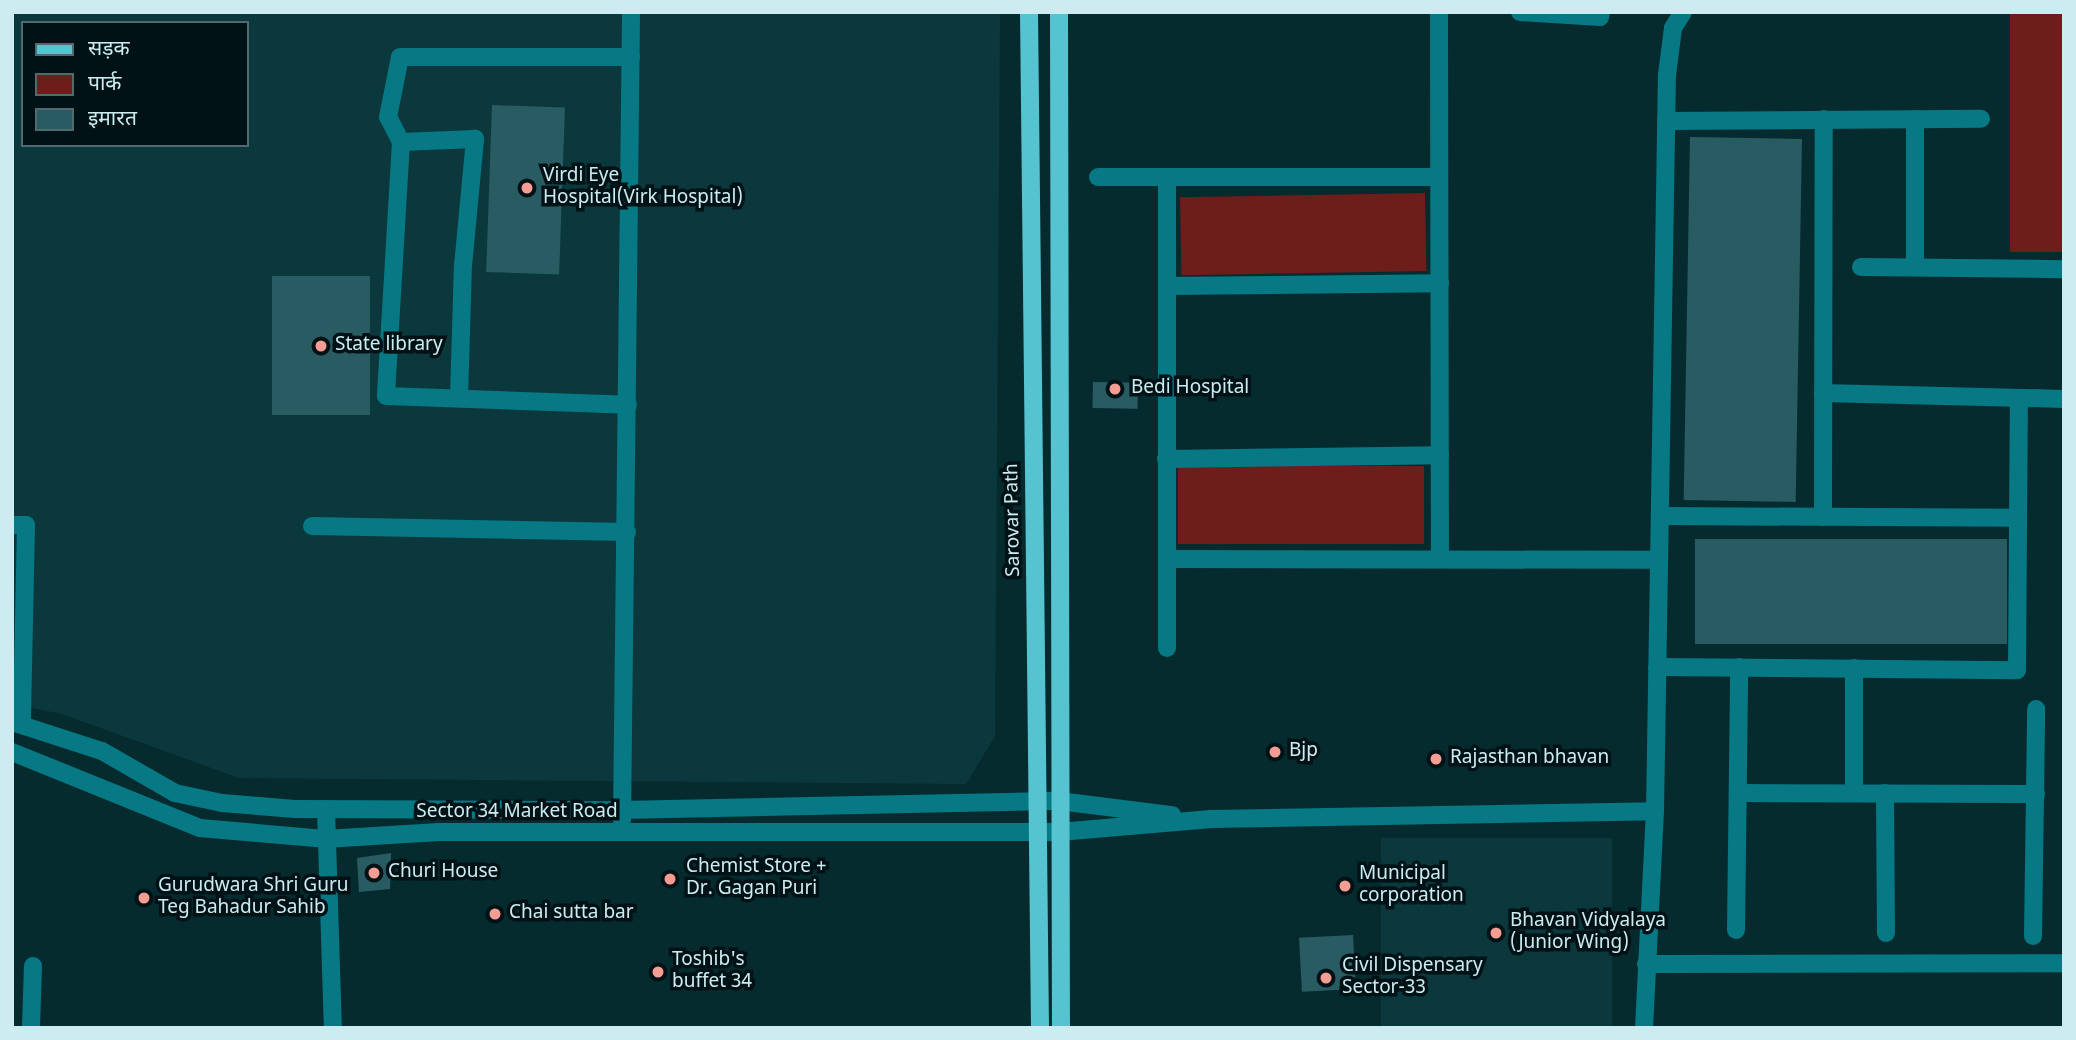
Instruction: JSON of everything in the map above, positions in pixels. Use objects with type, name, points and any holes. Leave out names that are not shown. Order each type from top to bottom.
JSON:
[{"type":"main road","name":"Sarovar Path","points":[[1030,12],[1040,1028]]},
{"type":"main road","points":[[1059,12],[1061,1028]]},
{"type":"street","points":[[621,834],[627,532],[631,12]]},
{"type":"street","points":[[1439,12],[1440,559]]},
{"type":"street","points":[[1520,12],[1600,17],[1601,12]]},
{"type":"street","points":[[1644,1028],[1655,811],[1666,121],[1674,28],[1682,12]]},
{"type":"street","points":[[628,405],[386,396],[401,142],[388,117],[400,57],[631,57]]},
{"type":"street","points":[[1823,517],[1824,119]]},
{"type":"street","points":[[1915,119],[1915,267]]},
{"type":"street","points":[[1666,121],[1981,119]]},
{"type":"street","points":[[401,142],[475,139],[463,265],[459,398]]},
{"type":"street","points":[[1098,177],[1439,177]]},
{"type":"street","points":[[1167,177],[1167,648]]},
{"type":"street","points":[[1861,267],[2064,269]]},
{"type":"street","points":[[1167,286],[1440,283]]},
{"type":"street","points":[[1823,393],[2064,399]]},
{"type":"street","points":[[1657,667],[2017,670],[2019,398]]},
{"type":"street","points":[[1167,459],[1440,455]]},
{"type":"street","points":[[1660,516],[2018,518]]},
{"type":"street","points":[[12,525],[26,525],[17,722],[102,751],[175,793],[222,803],[326,810],[622,810],[1059,801],[1211,819],[1655,811]]},
{"type":"street","points":[[312,526],[627,532]]},
{"type":"street","points":[[1167,559],[1659,561]]},
{"type":"street","points":[[1736,930],[1739,667]]},
{"type":"street","points":[[1854,668],[1854,793]]},
{"type":"street","points":[[2033,936],[2036,709]]},
{"type":"street","name":"Sector 34 Market Road","points":[[12,752],[200,828],[325,839],[439,832],[1059,832],[1211,819]]},
{"type":"street","points":[[1738,793],[2036,794]]},
{"type":"street","points":[[1885,793],[1886,933]]},
{"type":"street","points":[[326,810],[334,1028]]},
{"type":"street","points":[[1646,964],[2064,963]]},
{"type":"street","points":[[32,1028],[33,966]]},
{"type":"shaded area","points":[[12,12],[1000,12],[995,736],[966,784],[239,778],[62,714],[12,704]]},
{"type":"shaded area","name":"Bhavan Vidyalaya (Junior Wing)","points":[[1381,838],[1612,838],[1612,1028],[1381,1028]]},
{"type":"green space","points":[[2010,12],[2064,12],[2064,252],[2010,252]]},
{"type":"green space","points":[[1425,193],[1426,271],[1181,275],[1180,197]]},
{"type":"green space","points":[[1178,466],[1424,466],[1424,544],[1178,544]]},
{"type":"building","points":[[492,105],[565,108],[559,274],[486,272]]},
{"type":"building","points":[[1690,137],[1802,139],[1796,502],[1684,500]]},
{"type":"building","name":"State library","points":[[272,276],[370,276],[370,415],[272,415]]},
{"type":"building","points":[[1093,382],[1138,383],[1138,409],[1093,408]]},
{"type":"building","points":[[1695,539],[2007,539],[2007,644],[1695,644]]},
{"type":"building","name":"Churi House","points":[[391,853],[390,889],[359,892],[357,858]]},
{"type":"building","points":[[1353,935],[1356,989],[1302,992],[1299,938]]},
{"type":"place","name":"Virdi Eye Hospital(Virk Hospital)","points":[[527,188]]},
{"type":"place","name":"State library","points":[[321,346]]},
{"type":"place","name":"Bedi Hospital","points":[[1115,389]]},
{"type":"place","name":"Bjp","points":[[1275,752]]},
{"type":"place","name":"Rajasthan bhavan","points":[[1436,759]]},
{"type":"place","name":"Churi House","points":[[374,873]]},
{"type":"place","name":"Chemist Store + Dr. Gagan Puri","points":[[670,879]]},
{"type":"place","name":"Municipal corporation","points":[[1345,886]]},
{"type":"place","name":"Gurudwara Shri Guru Teg Bahadur Sahib","points":[[144,898]]},
{"type":"place","name":"Chai sutta bar","points":[[495,914]]},
{"type":"place","name":"Bhavan Vidyalaya (Junior Wing)","points":[[1496,933]]},
{"type":"place","name":"Toshib's buffet 34","points":[[658,972]]},
{"type":"place","name":"Civil Dispensary Sector-33","points":[[1326,978]]}]
